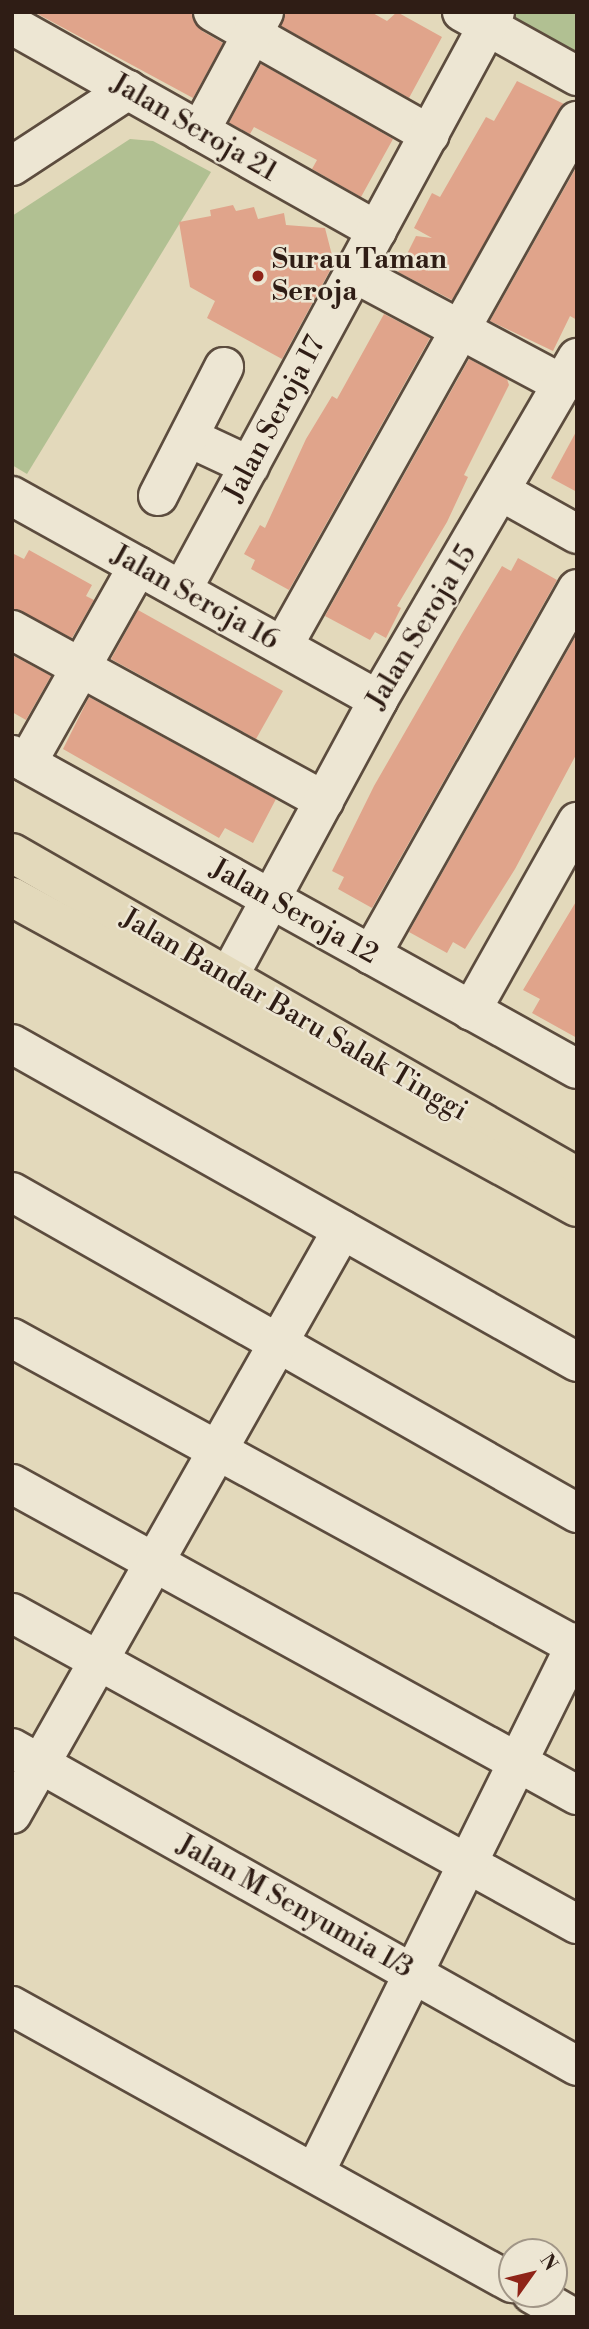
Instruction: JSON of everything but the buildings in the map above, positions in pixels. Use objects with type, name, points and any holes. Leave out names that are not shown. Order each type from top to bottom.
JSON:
[{"type":"main road","name":"Jalan Bandar Baru Salak Tinggi","points":[[12,853],[577,1177]]},
{"type":"main road","name":"Jalan Bandar Baru Salak Tinggi","points":[[12,897],[577,1207]]},
{"type":"main road","points":[[535,1153],[577,1164]]},
{"type":"street","points":[[213,12],[258,23],[430,135]]},
{"type":"street","points":[[482,17],[577,76]]},
{"type":"street","name":"Jalan Seroja 17","points":[[182,590],[430,135],[482,17]]},
{"type":"street","points":[[200,131],[258,23]]},
{"type":"street","name":"Jalan Seroja 21","points":[[15,30],[128,90],[377,232]]},
{"type":"street","points":[[12,166],[128,90]]},
{"type":"street","points":[[283,646],[577,121]]},
{"type":"street","points":[[354,273],[460,330],[569,371]]},
{"type":"street","points":[[158,495],[190,438],[224,368]]},
{"type":"street","name":"Jalan Seroja 15","points":[[229,976],[378,700],[502,492],[569,371]]},
{"type":"street","points":[[190,438],[250,466]]},
{"type":"street","points":[[502,492],[577,534]]},
{"type":"street","name":"Jalan Seroja 16","points":[[12,496],[378,700]]},
{"type":"street","points":[[19,759],[81,667],[138,566]]},
{"type":"street","points":[[371,955],[577,589]]},
{"type":"street","points":[[12,630],[324,801]]},
{"type":"street","name":"Jalan Seroja 12","points":[[19,759],[576,1067]]},
{"type":"street","points":[[471,1011],[576,824]]},
{"type":"street","points":[[12,1044],[577,1362]]},
{"type":"street","points":[[12,1192],[577,1513]]},
{"type":"street","points":[[12,1814],[26,1756],[98,1661],[342,1230]]},
{"type":"street","points":[[12,1338],[576,1645],[314,2172]]},
{"type":"street","points":[[12,1484],[577,1795]]},
{"type":"street","points":[[12,1614],[577,1924]]},
{"type":"street","name":"Jalan M Senyumia 1/3","points":[[26,1756],[577,2066]]},
{"type":"street","points":[[12,2006],[498,2275]]},
{"type":"street","points":[[556,2308],[572,2317]]},
{"type":"green space","points":[[511,12],[577,12],[577,57],[509,22]]},
{"type":"green space","points":[[130,139],[153,141],[211,172],[27,474],[12,465],[12,216]]},
{"type":"place","name":"Surau Taman Seroja","points":[[258,276]]}]
